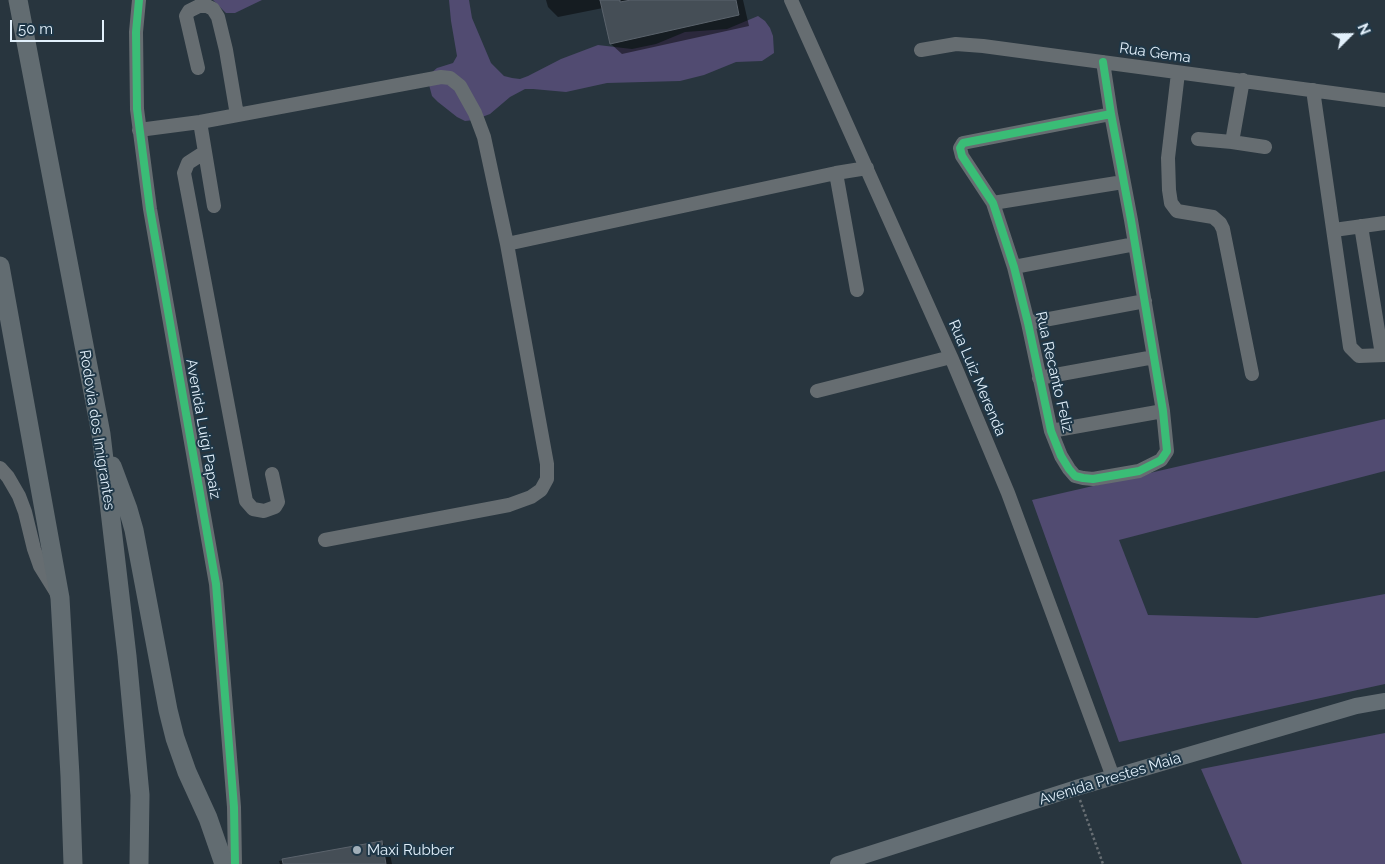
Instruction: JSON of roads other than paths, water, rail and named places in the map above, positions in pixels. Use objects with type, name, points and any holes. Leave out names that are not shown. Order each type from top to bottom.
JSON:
[{"type":"highway","name":"Rodovia dos Imigrantes","points":[[18,0],[101,434],[139,785],[140,864]]},
{"type":"highway","points":[[0,266],[60,598],[70,776],[72,864]]},
{"type":"highway","points":[[101,434],[134,530],[175,738],[187,772],[208,818],[224,864]]},
{"type":"main road","name":"Avenida Prestes Maia","points":[[838,864],[1076,788],[1356,706],[1385,701]]},
{"type":"street","name":"Avenida Luigi Papaiz","points":[[139,0],[136,32],[139,130],[150,209],[216,584],[234,806],[235,864]]},
{"type":"street","name":"Rua Luiz Merenda","points":[[791,0],[951,357],[1008,493],[1113,778]]},
{"type":"street","points":[[198,68],[186,16],[189,11],[199,6],[207,6],[213,9],[218,17],[226,50],[237,115]]},
{"type":"street","name":"Rua Gema","points":[[921,50],[956,44],[983,46],[1385,100]]},
{"type":"street","name":"Rua Recanto Feliz","points":[[1103,62],[1163,411],[1167,451],[1161,460],[1139,471],[1093,479],[1075,476],[1061,456],[1051,431],[1014,267],[993,203],[962,156],[960,148],[963,143],[1111,114]]},
{"type":"street","points":[[1178,73],[1168,158],[1169,190],[1172,203],[1177,211],[1213,217],[1220,223],[1223,229],[1252,374]]},
{"type":"street","points":[[139,130],[200,122],[441,77],[450,78],[460,86],[470,101],[484,137],[507,244],[547,464],[547,479],[541,490],[531,497],[509,505],[325,540]]},
{"type":"street","points":[[1232,142],[1243,80]]},
{"type":"street","points":[[1313,90],[1350,347],[1359,356],[1384,355],[1361,226]]},
{"type":"street","points":[[200,122],[214,206]]},
{"type":"street","points":[[1198,139],[1264,147]]},
{"type":"street","points":[[205,152],[188,163],[184,172],[246,501],[253,509],[264,511],[276,508],[278,502],[272,474]]},
{"type":"street","points":[[507,244],[836,173],[867,168]]},
{"type":"street","points":[[836,173],[857,290]]},
{"type":"street","points":[[993,203],[1123,182]]},
{"type":"street","points":[[1334,230],[1385,224]]},
{"type":"street","points":[[1014,267],[1135,244]]},
{"type":"street","points":[[1028,323],[1144,301]]},
{"type":"street","points":[[817,391],[951,357]]},
{"type":"street","points":[[1039,378],[1154,357]]},
{"type":"street","points":[[1051,431],[1163,411]]},
{"type":"street","points":[[0,468],[8,477],[19,496],[40,566],[60,598]]},
{"type":"place","name":"Maxi Rubber","points":[[357,850]]}]
